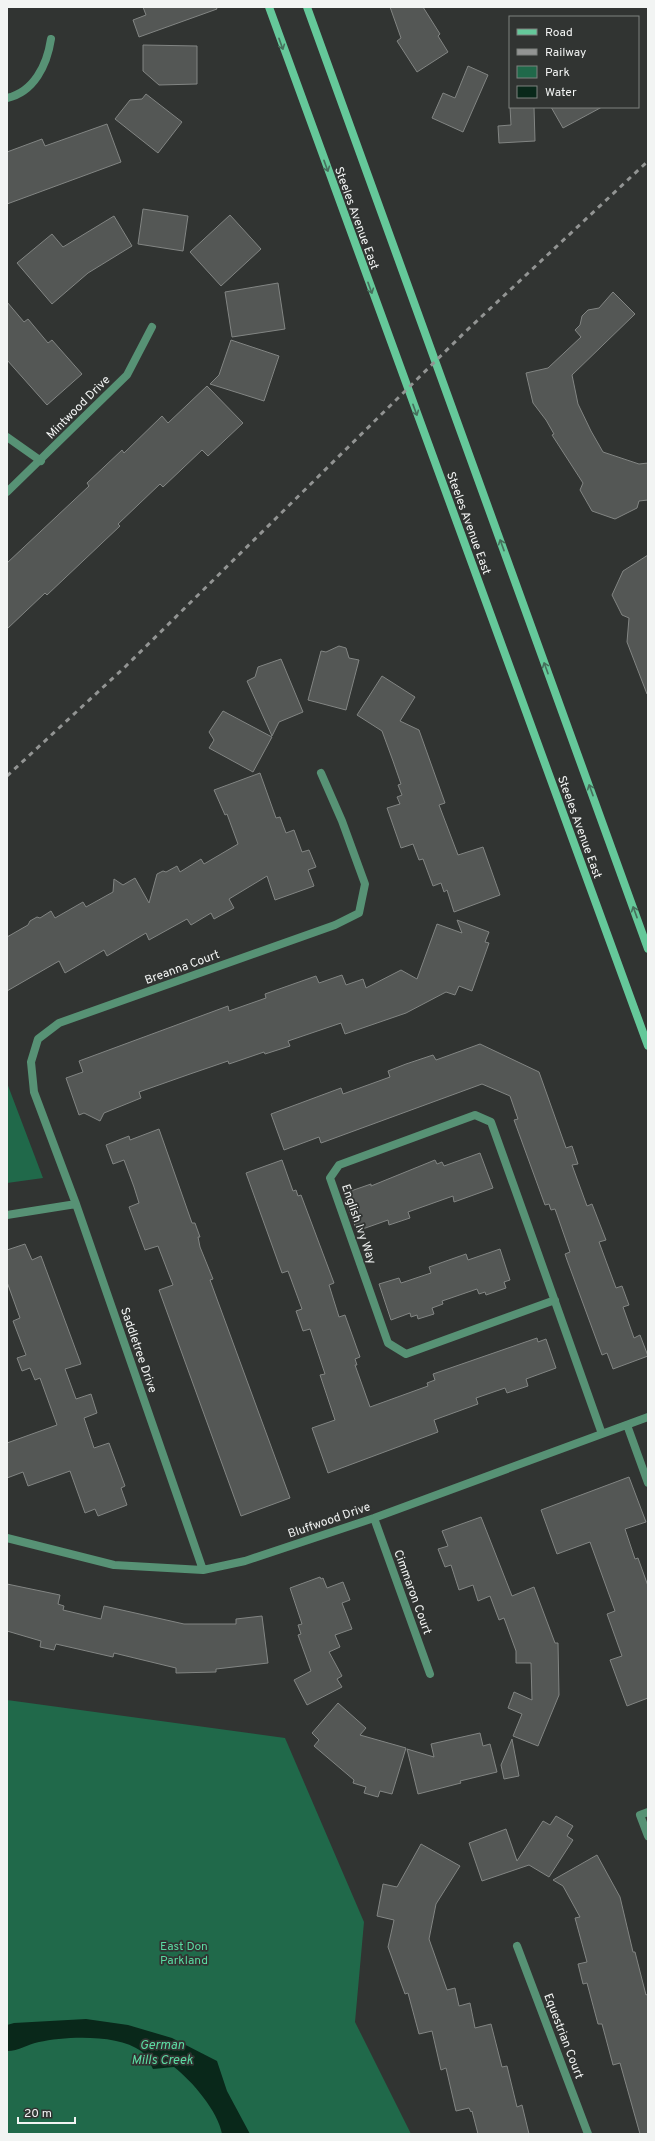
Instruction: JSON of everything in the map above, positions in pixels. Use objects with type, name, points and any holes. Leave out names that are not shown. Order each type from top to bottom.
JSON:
[{"type":"main road","name":"Steeles Avenue East","points":[[269,7],[648,1046]]},
{"type":"main road","name":"Steeles Avenue East","points":[[307,7],[648,949]]},
{"type":"street","points":[[7,98],[17,96],[38,78],[49,52],[51,39]]},
{"type":"street","name":"Mintwood Drive","points":[[7,492],[41,461],[127,375],[152,327]]},
{"type":"street","points":[[7,437],[41,461]]},
{"type":"street","name":"Breanna Court","points":[[76,1204],[34,1092],[31,1062],[38,1039],[59,1023],[335,925],[359,913],[365,884],[342,821],[321,773]]},
{"type":"street","name":"English Ivy Way","points":[[554,1300],[406,1354],[388,1344],[330,1178],[339,1165],[475,1115],[491,1122],[602,1434]]},
{"type":"street","points":[[7,1215],[76,1204]]},
{"type":"street","name":"Saddletree Drive","points":[[76,1204],[203,1570]]},
{"type":"street","name":"Bluffwood Drive","points":[[7,1538],[114,1565],[203,1570],[245,1561],[374,1518],[648,1417]]},
{"type":"street","points":[[627,1425],[648,1484]]},
{"type":"street","name":"Cimmaron Court","points":[[374,1518],[430,1674]]},
{"type":"street","points":[[648,1812],[640,1815],[648,1836]]},
{"type":"street","name":"Equestrian Court","points":[[517,1946],[588,2134]]},
{"type":"green space","points":[[7,1083],[43,1178],[7,1183]]},
{"type":"green space","name":"East Don Parkland","points":[[7,1700],[285,1738],[364,1922],[355,2022],[411,2134],[7,2134]]},
{"type":"water","name":"German Mills Creek","points":[[86,2019],[128,2025],[172,2038],[217,2061],[227,2091],[250,2134],[222,2134],[220,2125],[210,2106],[189,2080],[174,2067],[153,2069],[143,2053],[131,2045],[106,2039],[63,2038],[39,2042],[16,2050],[7,2051],[7,2025],[14,2023]]},
{"type":"building","points":[[143,7],[216,7],[217,9],[139,37],[133,20],[146,15]]},
{"type":"building","points":[[390,7],[423,7],[440,34],[438,36],[448,52],[417,72],[397,41],[401,38]]},
{"type":"building","points":[[143,45],[197,46],[197,84],[159,85],[143,71]]},
{"type":"building","points":[[468,66],[488,75],[463,132],[432,118],[443,93],[455,98]]},
{"type":"building","points":[[146,94],[182,122],[158,153],[115,119],[130,100],[142,99]]},
{"type":"building","points":[[510,108],[534,108],[535,141],[499,143],[498,126],[511,125]]},
{"type":"building","points":[[552,108],[600,108],[563,128]]},
{"type":"building","points":[[107,124],[121,162],[7,204],[7,152],[42,139],[45,146]]},
{"type":"building","points":[[143,209],[188,216],[183,251],[138,244]]},
{"type":"building","points":[[230,215],[261,249],[221,286],[190,252]]},
{"type":"building","points":[[114,216],[132,246],[88,273],[52,304],[17,263],[52,234],[63,247]]},
{"type":"building","points":[[278,283],[285,329],[232,337],[225,292]]},
{"type":"building","points":[[613,292],[635,314],[572,375],[578,404],[603,452],[639,464],[648,463],[648,500],[639,501],[637,508],[615,519],[592,511],[580,490],[583,483],[552,435],[554,434],[546,420],[533,403],[526,373],[548,368],[581,337],[575,330],[580,325],[582,316],[588,310],[599,308]]},
{"type":"building","points":[[7,302],[24,322],[28,319],[48,343],[52,340],[82,374],[47,405],[7,360]]},
{"type":"building","points":[[231,340],[279,356],[264,401],[210,384],[219,375]]},
{"type":"building","points":[[207,386],[243,423],[208,456],[202,450],[163,487],[160,484],[118,524],[120,526],[47,595],[45,593],[7,629],[7,563],[89,486],[87,483],[122,450],[124,453],[162,416],[168,423]]},
{"type":"building","points":[[648,555],[647,694],[627,642],[629,618],[622,615],[612,595],[623,571]]},
{"type":"building","points":[[339,646],[346,648],[349,658],[359,660],[346,710],[308,700],[321,651],[326,652]]},
{"type":"building","points":[[281,659],[303,712],[279,722],[272,736],[247,681],[255,677],[258,667]]},
{"type":"building","points":[[382,676],[415,697],[400,721],[419,730],[445,803],[439,805],[458,855],[483,847],[500,895],[454,912],[447,890],[444,892],[441,883],[433,886],[423,859],[419,860],[413,844],[401,848],[387,808],[400,804],[397,797],[402,795],[398,785],[401,784],[382,731],[357,715]]},
{"type":"building","points":[[223,711],[272,737],[253,772],[209,748],[214,740],[209,732]]},
{"type":"building","points":[[260,773],[276,818],[280,817],[286,833],[294,830],[302,852],[309,850],[316,867],[308,870],[314,886],[275,900],[267,876],[229,899],[234,908],[214,919],[211,913],[191,925],[187,919],[149,940],[146,933],[107,956],[104,950],[65,973],[59,961],[7,991],[7,937],[28,925],[30,921],[37,917],[40,918],[51,911],[55,918],[83,902],[86,907],[113,892],[114,879],[123,885],[135,878],[149,903],[157,874],[163,871],[166,872],[177,866],[180,872],[201,859],[204,864],[238,844],[227,814],[225,815],[214,790]]},
{"type":"building","points":[[457,920],[489,932],[485,942],[489,943],[472,991],[459,986],[455,995],[446,992],[406,1013],[345,1034],[341,1023],[288,1041],[290,1046],[265,1054],[264,1052],[229,1064],[228,1061],[190,1074],[139,1092],[141,1098],[104,1113],[100,1121],[84,1113],[79,1115],[66,1078],[83,1072],[79,1061],[228,1006],[229,1011],[266,998],[265,994],[316,976],[319,983],[342,975],[346,985],[363,979],[366,988],[401,970],[417,979],[437,924],[462,933]]},
{"type":"building","points":[[480,1044],[539,1072],[566,1148],[572,1146],[578,1164],[572,1165],[587,1206],[592,1204],[606,1240],[599,1242],[616,1288],[622,1286],[629,1305],[623,1307],[634,1338],[640,1335],[648,1356],[613,1369],[607,1353],[602,1355],[565,1254],[570,1252],[555,1209],[551,1210],[549,1204],[545,1205],[514,1120],[518,1119],[510,1096],[482,1084],[321,1143],[319,1137],[284,1150],[271,1114],[341,1088],[343,1094],[390,1077],[388,1071],[406,1064],[433,1055],[436,1060]]},
{"type":"building","points":[[159,1129],[192,1223],[195,1223],[200,1237],[198,1237],[200,1247],[213,1279],[210,1280],[290,1498],[241,1516],[159,1290],[173,1285],[158,1246],[145,1250],[129,1207],[139,1203],[124,1160],[113,1164],[106,1145],[129,1136],[130,1140]]},
{"type":"building","points":[[480,1153],[493,1188],[454,1202],[453,1196],[408,1212],[410,1218],[389,1225],[388,1220],[357,1231],[345,1200],[351,1198],[348,1192],[371,1184],[371,1186],[435,1160],[437,1164],[442,1162],[444,1166]]},
{"type":"building","points":[[282,1160],[293,1191],[296,1190],[298,1196],[301,1195],[334,1283],[329,1285],[339,1317],[345,1315],[360,1357],[355,1359],[357,1365],[355,1365],[370,1407],[428,1386],[427,1383],[435,1380],[433,1374],[537,1338],[538,1342],[546,1339],[556,1368],[526,1379],[528,1386],[507,1393],[505,1388],[476,1398],[478,1404],[434,1420],[438,1432],[328,1473],[312,1428],[335,1420],[320,1375],[325,1374],[310,1329],[303,1331],[296,1311],[302,1309],[288,1271],[282,1273],[246,1173]]},
{"type":"building","points":[[25,1244],[32,1260],[41,1256],[81,1364],[65,1369],[76,1399],[91,1394],[97,1413],[84,1418],[94,1448],[109,1443],[125,1486],[121,1488],[127,1505],[98,1516],[95,1509],[85,1513],[70,1471],[28,1486],[23,1472],[7,1478],[7,1443],[57,1425],[40,1378],[35,1380],[30,1368],[22,1371],[17,1358],[26,1355],[13,1321],[20,1318],[7,1282],[7,1250]]},
{"type":"building","points":[[500,1249],[510,1280],[504,1282],[506,1288],[486,1295],[485,1292],[479,1294],[477,1289],[442,1301],[443,1304],[432,1308],[434,1314],[418,1319],[417,1315],[411,1317],[410,1313],[391,1320],[379,1284],[399,1278],[401,1283],[431,1273],[429,1267],[466,1254],[468,1260]]},
{"type":"building","points":[[629,1477],[646,1522],[625,1529],[635,1559],[638,1558],[648,1586],[648,1698],[627,1706],[610,1660],[622,1656],[607,1614],[615,1611],[590,1542],[557,1554],[541,1510]]},
{"type":"building","points":[[481,1517],[512,1596],[534,1587],[555,1643],[558,1643],[559,1695],[538,1746],[513,1736],[522,1714],[508,1708],[514,1692],[532,1700],[531,1663],[516,1663],[516,1651],[504,1618],[499,1620],[490,1596],[478,1601],[473,1585],[459,1590],[451,1565],[445,1567],[438,1549],[448,1546],[442,1531]]},
{"type":"building","points":[[320,1577],[321,1579],[323,1578],[327,1588],[343,1582],[350,1600],[342,1603],[352,1629],[335,1635],[340,1647],[329,1652],[342,1676],[337,1679],[342,1687],[307,1705],[294,1680],[311,1671],[298,1635],[301,1634],[298,1625],[302,1624],[290,1588]]},
{"type":"building","points":[[7,1584],[60,1595],[58,1604],[64,1606],[63,1610],[101,1619],[104,1606],[184,1624],[236,1624],[236,1619],[262,1616],[268,1663],[216,1669],[216,1672],[176,1673],[176,1668],[114,1653],[113,1657],[56,1644],[54,1650],[40,1647],[41,1641],[7,1631]]},
{"type":"building","points":[[338,1703],[366,1728],[360,1735],[406,1748],[392,1794],[380,1791],[378,1797],[364,1793],[366,1787],[353,1783],[354,1780],[314,1746],[319,1740],[312,1733]]},
{"type":"building","points":[[480,1733],[483,1746],[490,1744],[497,1772],[460,1781],[461,1783],[418,1794],[407,1749],[434,1757],[431,1744]]},
{"type":"building","points":[[512,1739],[519,1776],[504,1779],[501,1765]]},
{"type":"building","points":[[556,1816],[573,1826],[567,1836],[573,1840],[549,1877],[529,1865],[482,1881],[469,1843],[506,1829],[517,1861],[543,1821],[550,1825]]},
{"type":"building","points":[[421,1844],[460,1866],[436,1904],[429,1939],[447,1990],[455,1988],[459,2006],[470,2003],[475,2028],[491,2024],[502,2067],[507,2066],[517,2107],[522,2105],[529,2134],[478,2134],[472,2111],[471,2112],[469,2108],[456,2111],[446,2068],[441,2070],[432,2031],[419,2034],[408,1993],[405,1994],[388,1947],[394,1920],[377,1916],[383,1884],[397,1887]]},
{"type":"building","points":[[597,1855],[620,1897],[633,1952],[635,1952],[646,1995],[648,1994],[648,2134],[640,2134],[620,2063],[613,2065],[602,2024],[598,2024],[587,1983],[583,1984],[578,1964],[587,1962],[575,1918],[580,1917],[563,1886],[553,1880]]},
{"type":"railway","points":[[7,776],[126,666],[464,333],[648,161]]}]
